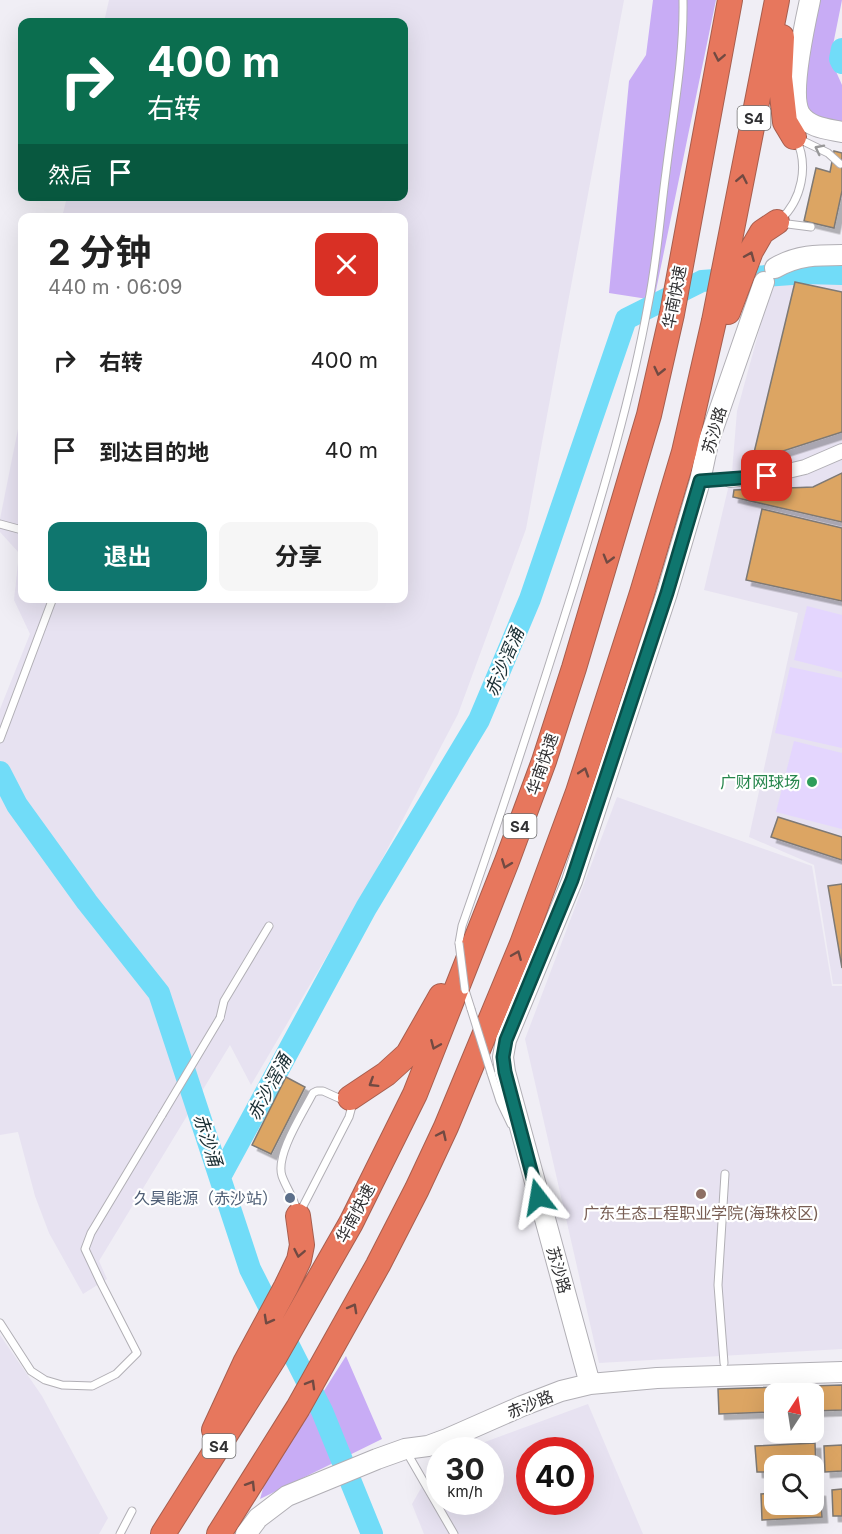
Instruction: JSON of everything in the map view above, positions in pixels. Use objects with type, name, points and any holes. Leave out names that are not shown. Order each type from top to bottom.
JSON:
[{"type":"highway","name":"华南快速","points":[[168,1527],[274,1358],[351,1223],[415,1094],[544,761],[597,594],[649,416],[672,314],[730,0]]},
{"type":"highway","name":"S4","points":[[219,1534],[298,1408],[417,1190],[446,1127],[522,944],[578,792],[642,593],[720,321],[731,237],[777,0]]},
{"type":"highway","points":[[784,0],[780,78],[785,122],[794,137]]},
{"type":"highway","points":[[720,321],[751,252],[770,227]]},
{"type":"highway","points":[[350,1098],[386,1074],[408,1053],[428,1021],[494,895]]},
{"type":"highway","points":[[168,1527],[250,1353],[286,1287],[301,1252],[298,1216]]},
{"type":"street","points":[[810,0],[800,51],[796,101],[800,114],[808,122],[818,127],[842,132]]},
{"type":"street","name":"苏沙路","points":[[588,1379],[505,1072],[503,1057],[506,1040],[572,880],[667,593],[700,481],[708,442],[770,275],[789,260],[812,255],[842,255]]},
{"type":"street","points":[[730,480],[767,476],[805,467],[842,451]]},
{"type":"street","points":[[588,1379],[636,1367],[842,1359]]},
{"type":"street","name":"赤沙路","points":[[246,1534],[258,1518],[287,1496],[405,1449],[429,1446],[588,1379],[842,1372]]},
{"type":"lane","points":[[529,1165],[500,1101],[465,990],[459,943],[462,926],[547,673],[591,531],[638,354],[659,237],[679,82],[683,34],[682,0]]},
{"type":"lane","points":[[794,137],[828,153],[840,164]]},
{"type":"lane","points":[[770,227],[785,216],[797,196],[803,170],[802,151],[794,137]]},
{"type":"lane","points":[[770,227],[811,227]]},
{"type":"lane","points":[[700,481],[730,480]]},
{"type":"lane","points":[[0,524],[18,529]]},
{"type":"lane","points":[[0,739],[51,603]]},
{"type":"lane","points":[[0,1323],[30,1371],[45,1380],[62,1385],[92,1386],[116,1374],[137,1353],[85,1249],[91,1233],[220,1018],[224,1001],[269,926]]},
{"type":"lane","points":[[323,1091],[343,1100],[350,1098],[352,1106],[349,1117],[298,1216],[296,1204],[280,1167],[284,1152],[313,1093],[323,1091]]},
{"type":"lane","points":[[724,1363],[718,1286],[725,1174]]},
{"type":"lane","points":[[405,1449],[454,1534]]},
{"type":"lane","points":[[120,1534],[132,1511]]},
{"type":"shaded area","points":[[109,0],[624,0],[526,529],[458,714],[368,886],[251,1085],[230,1045],[99,1261],[107,1279],[83,1294],[49,1233],[35,1196],[18,1132],[0,1135],[0,709],[30,634],[14,600],[18,562],[18,603],[408,603],[408,213],[63,213],[66,201],[408,201],[408,18],[105,18]]},
{"type":"shaded area","points":[[653,0],[716,0],[654,300],[609,293],[629,81],[646,55]]},
{"type":"shaded area","points":[[815,0],[842,0],[833,45],[834,67],[842,85],[842,125],[817,119],[802,103]]},
{"type":"shaded area","points":[[842,262],[842,984],[833,984],[814,865],[749,837],[798,613],[704,590],[732,472],[737,411],[773,280],[780,272],[797,263]]},
{"type":"shaded area","points":[[18,429],[18,552],[0,532],[0,519]]},
{"type":"shaded area","points":[[807,606],[842,615],[842,672],[794,660]]},
{"type":"shaded area","points":[[790,667],[842,678],[842,748],[775,733]]},
{"type":"shaded area","name":"广财网球场","points":[[794,741],[842,753],[842,829],[776,812]]},
{"type":"shaded area","name":"广东生态工程职业学院(海珠校区)","points":[[617,797],[812,866],[832,986],[842,986],[842,1349],[599,1363],[525,1039]]},
{"type":"shaded area","points":[[0,1335],[42,1396],[108,1518],[99,1534],[0,1534]]},
{"type":"shaded area","points":[[346,1356],[382,1439],[260,1499],[264,1485]]},
{"type":"shaded area","points":[[588,1404],[643,1534],[424,1534],[412,1504],[426,1479],[426,1515],[504,1515],[504,1437],[498,1437]]},
{"type":"building","points":[[834,151],[842,153],[842,191],[834,228],[804,221],[816,168],[830,172]]},
{"type":"building","points":[[795,282],[842,292],[842,432],[752,461]]},
{"type":"building","points":[[842,473],[842,522],[733,497],[734,490],[813,487]]},
{"type":"building","points":[[762,509],[842,528],[842,601],[746,580]]},
{"type":"building","points":[[778,817],[842,837],[842,860],[771,837]]},
{"type":"building","points":[[842,884],[842,968],[828,886]]},
{"type":"building","points":[[286,1077],[305,1087],[271,1154],[252,1145]]},
{"type":"building","points":[[842,1385],[842,1410],[824,1411],[824,1386]]},
{"type":"building","points":[[764,1388],[764,1412],[719,1414],[718,1389]]},
{"type":"building","points":[[815,1443],[815,1455],[764,1455],[764,1472],[757,1472],[755,1446]]},
{"type":"building","points":[[842,1445],[842,1471],[825,1472],[824,1446]]},
{"type":"building","points":[[842,1489],[842,1516],[833,1516],[832,1490]]},
{"type":"building","points":[[761,1494],[764,1494],[764,1515],[822,1515],[822,1517],[762,1520]]},
{"type":"waterway","name":"赤沙滘涌","points":[[842,49],[840,59],[842,63]]},
{"type":"waterway","name":"赤沙滘涌","points":[[220,1177],[366,908],[479,720],[530,599],[626,319],[702,281],[805,273],[842,274]]},
{"type":"waterway","name":"赤沙涌","points":[[0,772],[17,805],[87,902],[159,993],[250,1269],[322,1411],[372,1534]]},
{"type":"place","name":"广财网球场","points":[[812,782]]},
{"type":"place","name":"广东生态工程职业学院(海珠校区)","points":[[701,1194]]},
{"type":"place","name":"久昊能源（赤沙站）","points":[[290,1198]]},
{"type":"route","points":[[538,1197],[505,1072],[503,1057],[506,1040],[572,880],[607,768],[667,593],[700,481],[767,476]]}]
